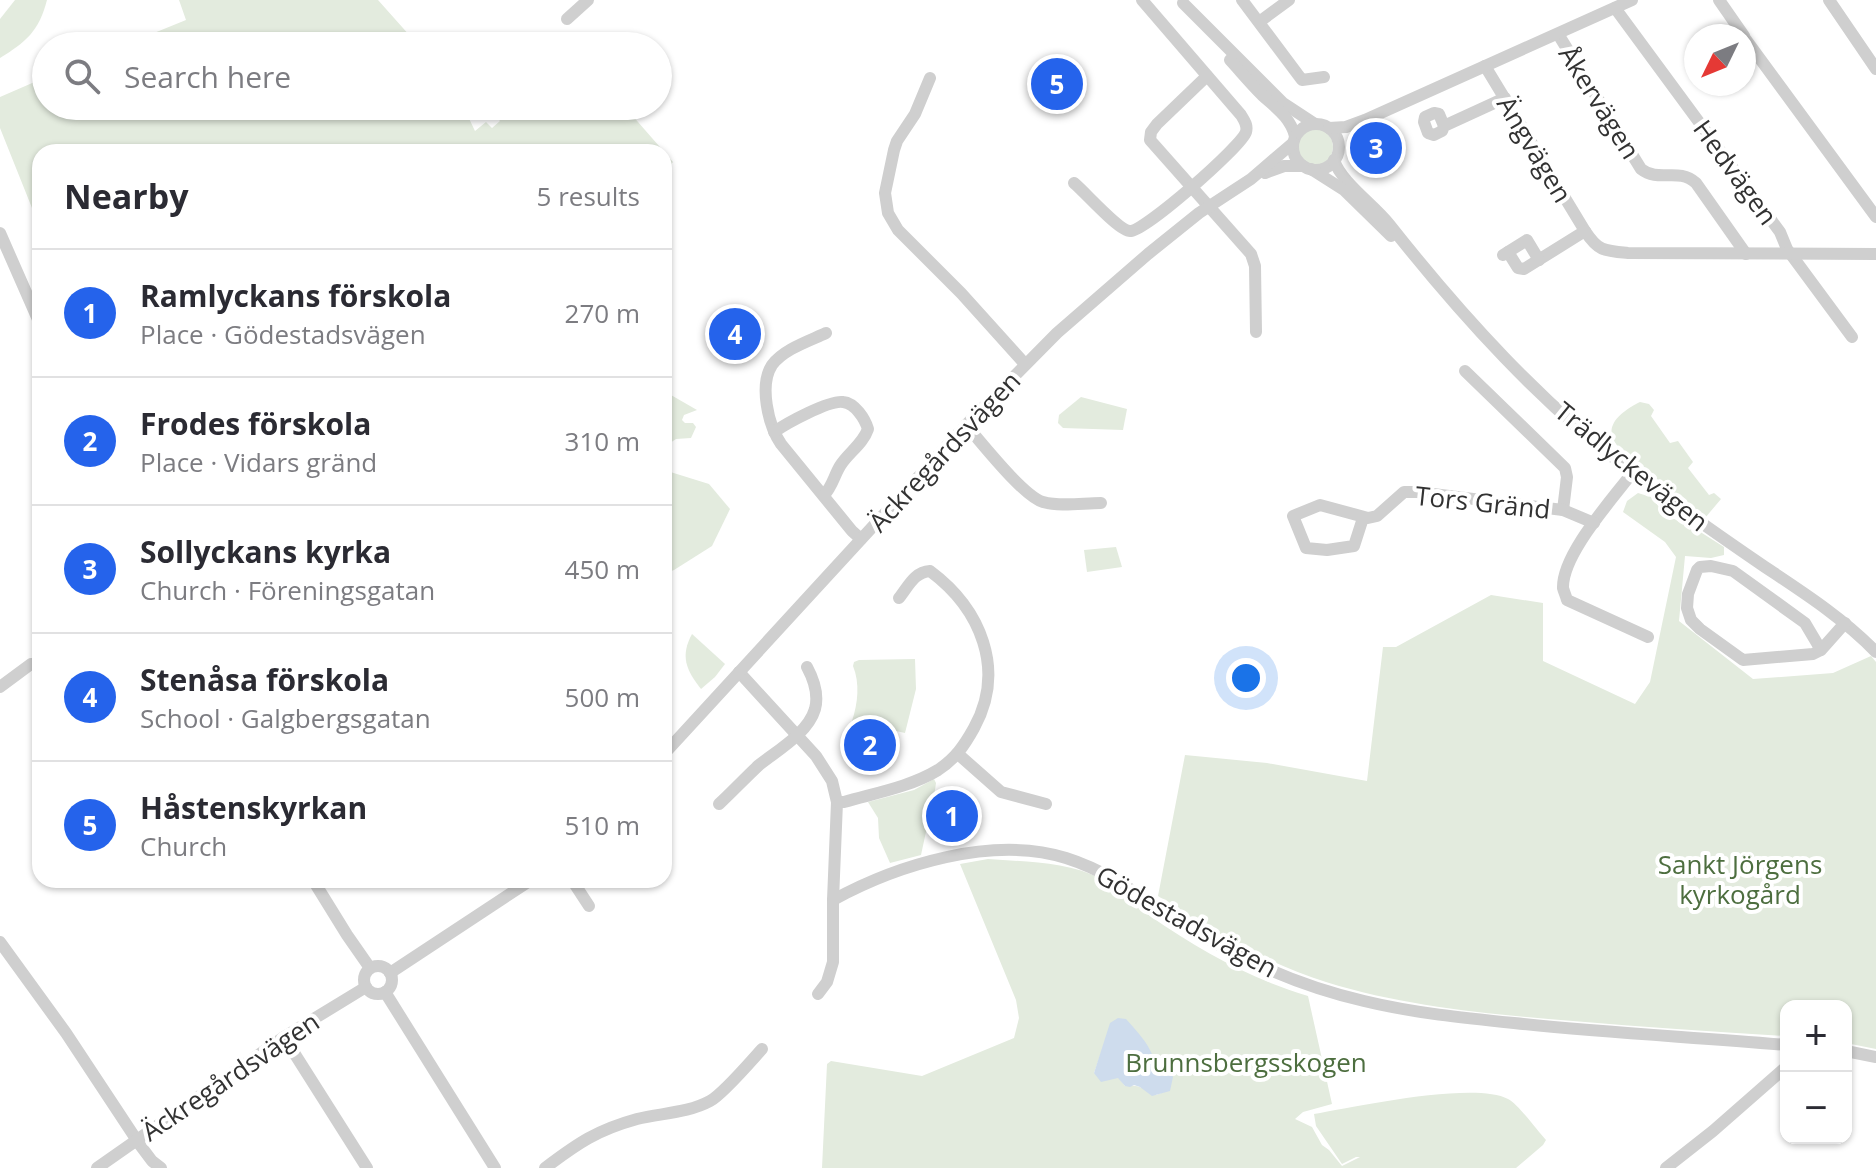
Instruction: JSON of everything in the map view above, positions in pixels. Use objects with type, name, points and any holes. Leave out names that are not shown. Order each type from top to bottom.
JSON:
[{"type":"street","points":[[567,19],[588,0]]},
{"type":"street","points":[[1074,183],[1118,226],[1134,231],[1193,186],[1240,141],[1246,130],[1241,115],[1142,0]]},
{"type":"street","points":[[1242,0],[1302,80],[1324,77]]},
{"type":"street","points":[[1259,22],[1289,0]]},
{"type":"street","points":[[1181,1],[1291,109],[1315,124],[1329,128],[1346,127],[1365,120],[1558,34],[1610,6],[1632,0]]},
{"type":"street","points":[[1719,0],[1736,24]]},
{"type":"street","points":[[1829,0],[1876,69]]},
{"type":"street","points":[[1181,1],[1247,79],[1290,121],[1294,154],[1307,168],[1326,167],[1349,135],[1365,120]]},
{"type":"street","name":"Hedvägen","points":[[1610,6],[1780,232],[1791,254],[1852,337]]},
{"type":"street","name":"Åkervägen","points":[[1558,34],[1641,169],[1652,175],[1690,178],[1746,254]]},
{"type":"street","points":[[1756,52],[1876,217]]},
{"type":"street","name":"Ängvägen","points":[[1485,66],[1585,231]]},
{"type":"street","points":[[1207,76],[1153,128],[1150,136],[1152,143],[1210,205],[1253,258],[1256,332]]},
{"type":"street","points":[[930,78],[915,114],[894,150],[885,193],[888,213],[898,230],[1025,364]]},
{"type":"street","points":[[1444,126],[1505,98]]},
{"type":"street","points":[[1294,140],[1303,127],[1315,124]]},
{"type":"street","points":[[1329,128],[1337,139],[1336,156]]},
{"type":"street","name":"Äckregårdsvägen","points":[[1251,179],[1294,140]]},
{"type":"street","name":"Trädlyckevägen","points":[[1336,156],[1341,175],[1370,203],[1412,254],[1525,377],[1589,437],[1632,473],[1845,623],[1876,652]]},
{"type":"street","name":"Äckregårdsvägen","points":[[672,746],[743,676],[861,539],[1025,364],[1124,274],[1210,205],[1251,179],[1279,167],[1291,165],[1307,168]]},
{"type":"street","name":"Trädlyckevägen","points":[[1307,168],[1344,190],[1412,254]]},
{"type":"street","points":[[1539,260],[1527,240],[1505,254],[1519,269],[1524,269],[1539,260],[1585,231],[1592,242],[1607,252],[1876,254]]},
{"type":"street","points":[[0,233],[32,306]]},
{"type":"street","points":[[1,271],[13,264]]},
{"type":"street","points":[[826,333],[785,353],[771,367],[766,399],[768,415],[781,444],[861,539]]},
{"type":"street","name":"Tors Gränd","points":[[1465,371],[1565,468],[1567,477],[1563,510]]},
{"type":"street","points":[[774,432],[841,401],[848,403],[864,418],[868,429],[865,437],[840,466],[824,495]]},
{"type":"street","points":[[966,425],[1021,486],[1036,498],[1051,503],[1101,503]]},
{"type":"street","points":[[1632,473],[1574,551],[1566,571],[1562,604],[1648,637]]},
{"type":"street","name":"Tors Gränd","points":[[1363,518],[1354,546],[1327,550],[1306,548],[1293,516],[1320,505],[1363,518],[1377,516],[1404,492],[1563,510],[1594,523]]},
{"type":"street","points":[[1821,650],[1805,623],[1733,571],[1711,566],[1697,570],[1688,594],[1687,608],[1691,620],[1743,660],[1813,654],[1821,650],[1845,623]]},
{"type":"street","points":[[837,802],[910,783],[938,770],[958,754],[984,703],[988,685],[987,653],[978,627],[950,588],[930,571],[922,571],[899,598]]},
{"type":"street","points":[[0,687],[31,664]]},
{"type":"street","points":[[719,804],[812,718],[817,703],[816,691],[807,667]]},
{"type":"street","points":[[743,676],[827,771],[837,802],[833,962],[827,982],[818,994]]},
{"type":"street","points":[[958,754],[1001,792],[1046,804]]},
{"type":"street","name":"Gödestadsvägen","points":[[833,900],[894,872],[943,858],[991,851],[1028,851],[1064,857],[1096,869],[1204,937],[1255,964],[1365,1001],[1469,1019],[1780,1045]]},
{"type":"street","points":[[318,888],[370,968]]},
{"type":"street","points":[[390,973],[519,888]]},
{"type":"street","points":[[578,888],[589,906]]},
{"type":"street","points":[[0,942],[66,1033],[137,1140],[161,1168]]},
{"type":"street","points":[[381,966],[390,973],[392,984],[385,992],[373,993],[366,987],[364,978],[370,968],[381,966]]},
{"type":"street","name":"Äckregårdsvägen","points":[[97,1168],[284,1037],[366,987]]},
{"type":"street","points":[[385,992],[495,1168]]},
{"type":"street","points":[[284,1037],[367,1168]]},
{"type":"street","points":[[545,1168],[601,1130],[713,1100],[762,1049]]},
{"type":"street","points":[[1852,1052],[1876,1057]]},
{"type":"street","points":[[1666,1168],[1780,1072]]},
{"type":"green space","points":[[15,0],[47,0],[40,20],[30,35],[0,58],[0,19]]},
{"type":"green space","points":[[179,0],[378,0],[407,32],[156,32],[186,20]]},
{"type":"green space","points":[[32,83],[32,120],[470,120],[475,131],[486,122],[492,128],[499,120],[636,120],[657,144],[32,144],[32,208],[0,128],[0,97]]},
{"type":"green space","points":[[1315,129],[1328,134],[1333,147],[1328,160],[1315,165],[1302,160],[1297,147],[1302,134]]},
{"type":"green space","points":[[672,396],[697,410],[684,415],[682,420],[696,427],[691,438],[672,442]]},
{"type":"green space","points":[[1081,397],[1127,409],[1123,430],[1063,428],[1058,423],[1059,415]]},
{"type":"green space","points":[[1640,402],[1649,404],[1654,410],[1651,416],[1670,443],[1678,441],[1693,462],[1688,468],[1709,495],[1714,493],[1721,499],[1705,518],[1619,448],[1614,440],[1612,430],[1616,420]]},
{"type":"green space","points":[[672,472],[709,484],[730,509],[712,546],[674,570]]},
{"type":"green space","name":"Sankt Jörgens kyrkogård","points":[[1638,493],[1651,497],[1664,513],[1724,547],[1724,555],[1711,558],[1685,556],[1679,621],[1753,679],[1833,673],[1871,656],[1876,662],[1876,1049],[1852,1044],[1852,1000],[1780,1000],[1780,1036],[1511,1015],[1387,998],[1326,982],[1260,956],[1158,896],[1185,755],[1267,763],[1367,781],[1383,647],[1396,647],[1491,595],[1543,603],[1543,661],[1635,704],[1650,682],[1676,557],[1665,542],[1623,512],[1627,501]]},
{"type":"green space","points":[[1116,547],[1122,567],[1087,572],[1084,550]]},
{"type":"green space","points":[[692,634],[725,664],[701,689],[686,663],[686,649]]},
{"type":"green space","points":[[915,659],[916,689],[905,733],[852,721],[857,693],[854,662]]},
{"type":"green space","points":[[934,779],[935,790],[921,855],[890,863],[879,838],[878,818],[868,802],[914,790]]},
{"type":"green space","name":"Brunnsbergsskogen","points":[[988,859],[1046,863],[1088,873],[1207,952],[1266,981],[1308,996],[1332,1104],[1303,1112],[1295,1119],[1312,1127],[1322,1145],[1342,1166],[1360,1157],[1342,1164],[1316,1126],[1314,1114],[1414,1097],[1469,1093],[1492,1094],[1508,1099],[1546,1140],[1516,1168],[822,1168],[827,1064],[831,1061],[922,1076],[1014,1038],[1019,1018],[1016,1000],[960,864]],"holes":[[[1101,1053],[1153,1058],[1162,1070],[1171,1073],[1164,1092],[1156,1095],[1138,1086],[1125,1086],[1119,1078],[1094,1073]]]},
{"type":"water","points":[[1118,1018],[1126,1019],[1157,1063],[1171,1073],[1170,1091],[1152,1096],[1140,1087],[1125,1086],[1118,1078],[1101,1082],[1094,1073],[1110,1023]]},
{"type":"place","name":"Håstenskyrkan","points":[[1057,84]]},
{"type":"place","name":"Sollyckans kyrka","points":[[1376,148]]},
{"type":"place","name":"Stenåsa förskola","points":[[735,334]]},
{"type":"place","name":"Frodes förskola","points":[[870,745]]},
{"type":"place","name":"Ramlyckans förskola","points":[[952,816]]}]
